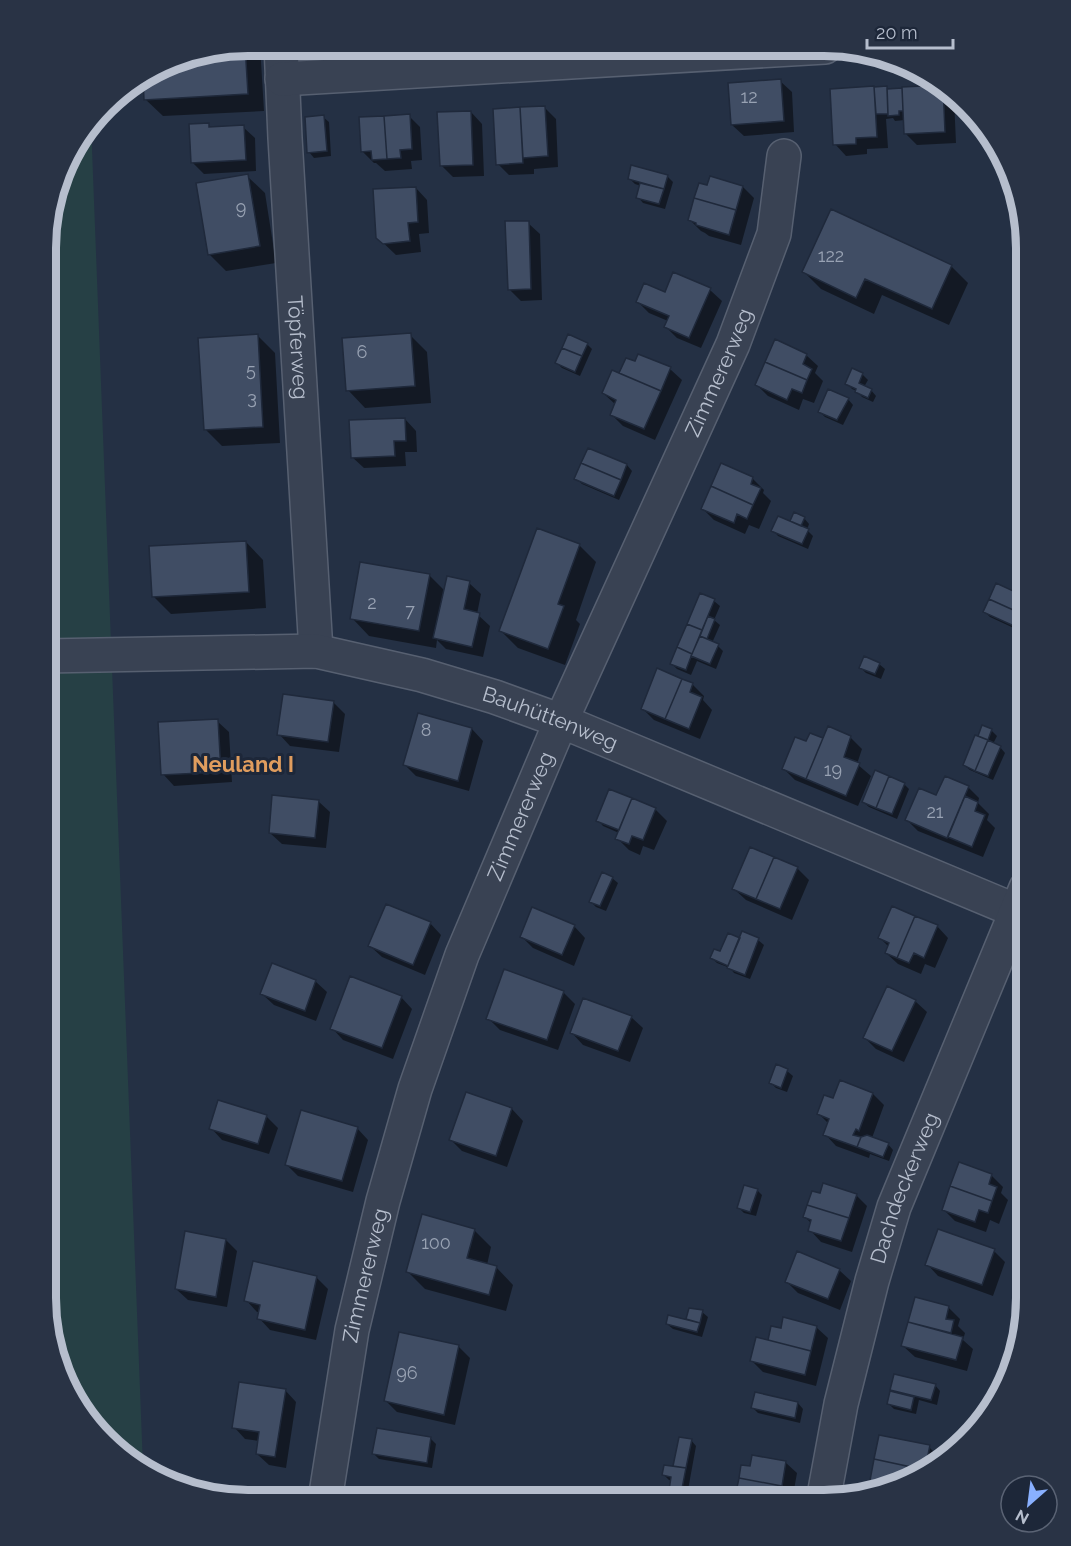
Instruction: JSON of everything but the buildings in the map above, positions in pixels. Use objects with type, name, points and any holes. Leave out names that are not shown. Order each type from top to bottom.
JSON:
[{"type":"street","name":"Töpferweg","points":[[281,56],[316,651]]},
{"type":"street","points":[[282,79],[672,56]]},
{"type":"street","name":"Zimmererweg","points":[[327,1490],[352,1330],[383,1201],[415,1089],[462,955],[561,721],[733,344],[774,234],[784,156]]},
{"type":"street","name":"Bauhüttenweg","points":[[56,656],[316,651],[423,675],[495,697],[561,721],[1015,902]]},
{"type":"street","name":"Dachdeckerweg","points":[[825,1490],[841,1404],[872,1281],[894,1207],[1015,921]]},
{"type":"green space","points":[[92,136],[111,643],[56,646],[57,222],[70,174],[81,151]]},
{"type":"green space","points":[[112,668],[143,1459],[112,1434],[81,1394],[66,1360],[59,1336],[56,1311],[56,669]]},
{"type":"district","name":"Neuland I","points":[[243,764]]}]
